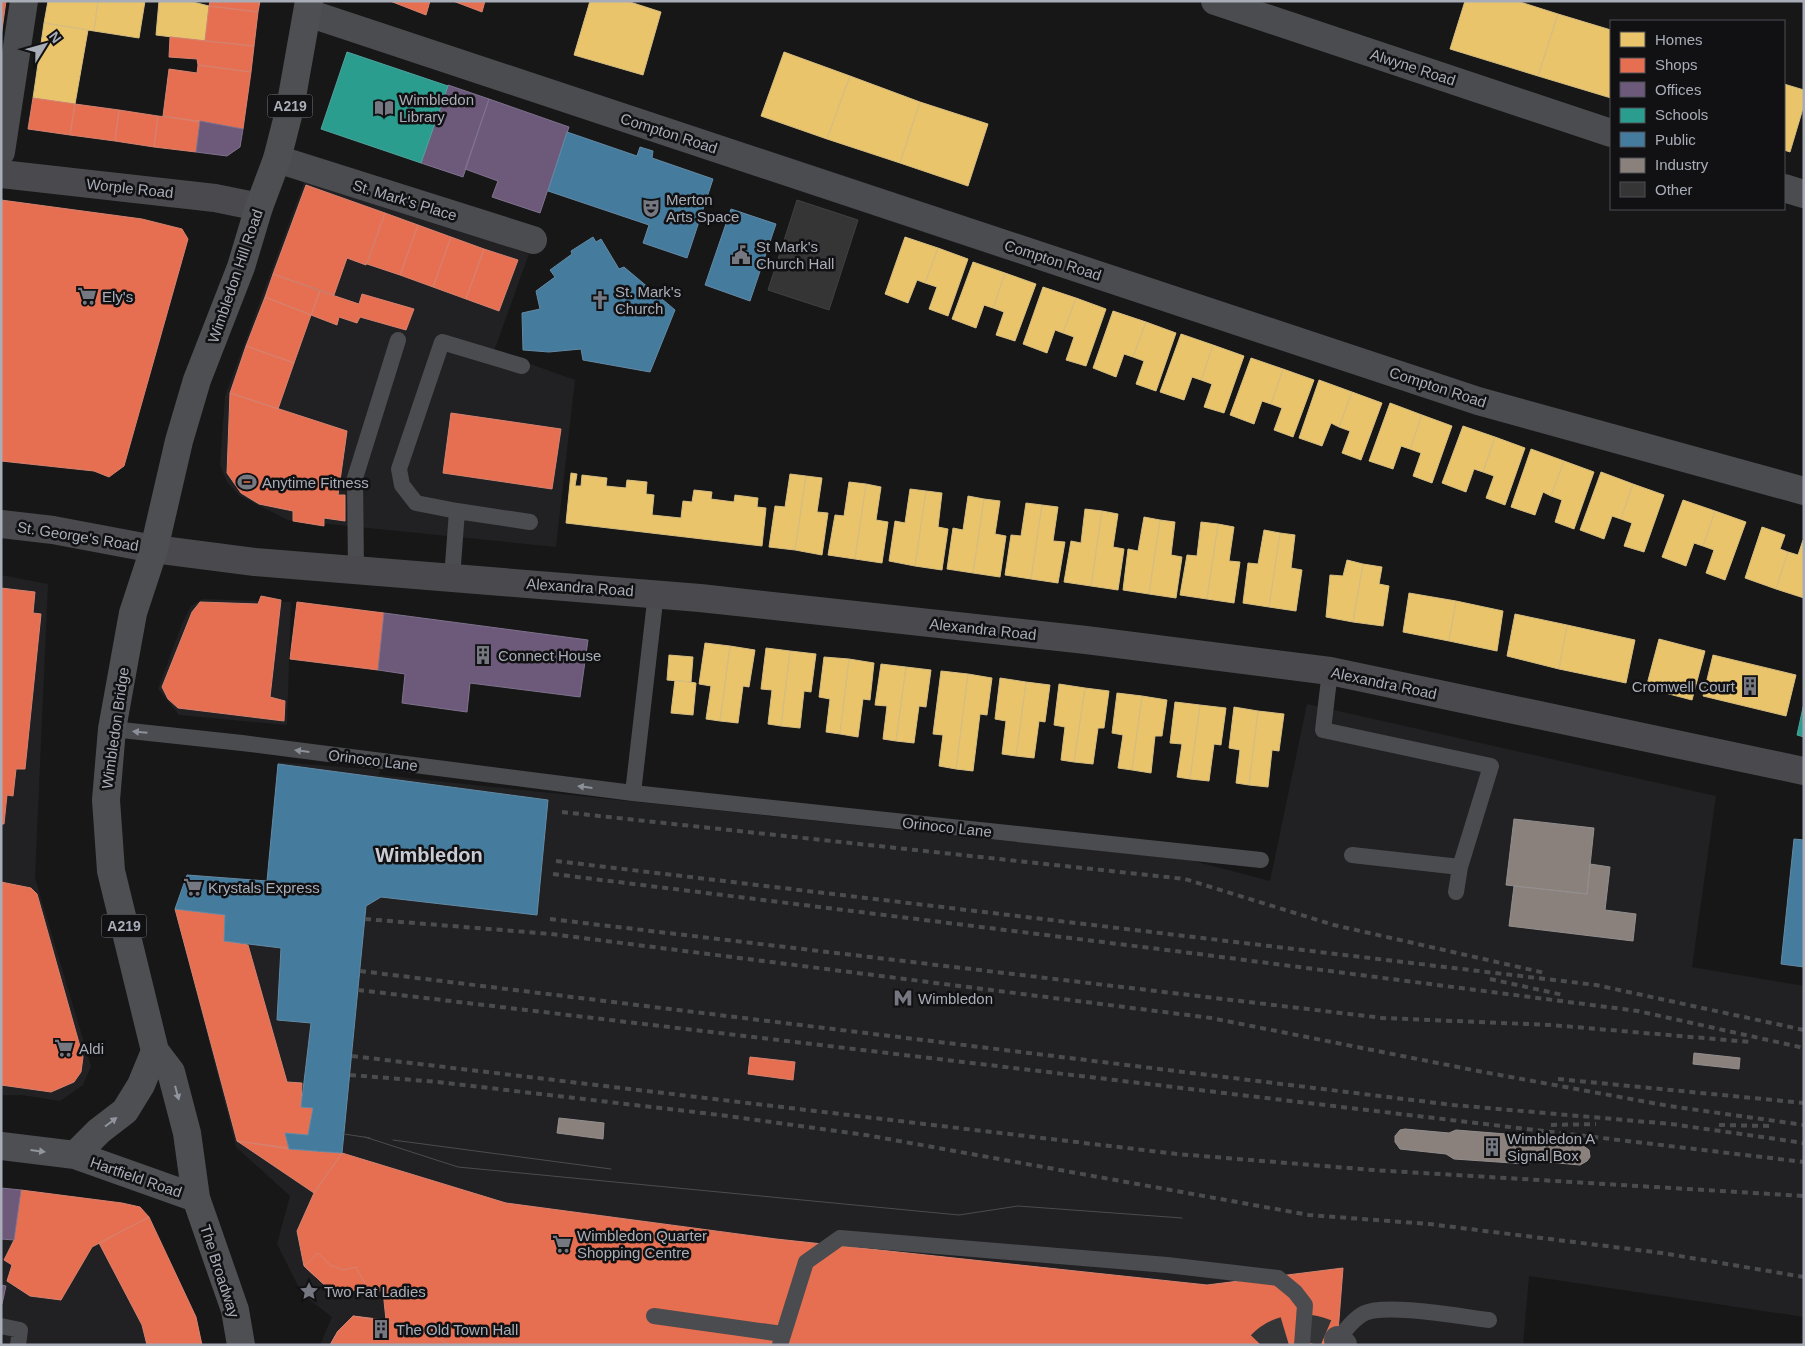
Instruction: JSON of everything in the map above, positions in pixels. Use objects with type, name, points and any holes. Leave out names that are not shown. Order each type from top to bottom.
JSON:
[{"type":"main road","name":"Wimbledon Hill Road","points":[[154,549],[179,441],[197,380],[241,267],[258,208],[277,160],[290,108],[308,7]]},
{"type":"main road","name":"Worple Road","points":[[1,174],[215,198],[258,208]]},
{"type":"main road","name":"St. George's Road","points":[[1,524],[91,536],[154,549]]},
{"type":"main road","name":"Alexandra Road","points":[[154,549],[255,562],[656,593],[1086,640],[1330,671],[1804,771]]},
{"type":"main road","name":"Wimbledon Bridge","points":[[154,549],[134,613],[112,730],[106,800],[111,871],[155,1051],[171,1072],[187,1133],[196,1198]]},
{"type":"main road","name":"Hartfield Road","points":[[75,1155],[99,1131],[125,1111],[141,1085],[155,1051]]},
{"type":"main road","name":"Hartfield Road","points":[[1,1146],[75,1155],[196,1198]]},
{"type":"main road","name":"The Broadway","points":[[196,1198],[235,1310],[241,1345]]},
{"type":"street","points":[[1,152],[24,1]]},
{"type":"street","name":"Alwyne Road","points":[[1215,1],[1610,133]]},
{"type":"street","name":"Compton Road","points":[[308,7],[1478,400],[1804,490]]},
{"type":"street","name":"St. Mark's Place","points":[[277,160],[532,240]]},
{"type":"street","points":[[1785,188],[1804,194]]},
{"type":"lane","points":[[356,570],[355,478],[398,340]]},
{"type":"lane","points":[[522,366],[442,342],[399,469],[402,484],[416,503],[530,522]]},
{"type":"lane","points":[[452,578],[457,511]]},
{"type":"lane","points":[[633,793],[656,593]]},
{"type":"lane","points":[[1330,671],[1323,730],[1490,766],[1460,867],[1456,892]]},
{"type":"lane","name":"Orinoco Lane","points":[[112,730],[242,743],[633,793],[1261,860]]},
{"type":"lane","points":[[1352,855],[1460,867]]},
{"type":"lane","points":[[654,1316],[781,1339],[806,1262],[840,1238],[1166,1265],[1278,1278],[1296,1292],[1305,1305],[1302,1345]]},
{"type":"lane","points":[[1340,1342],[1349,1325],[1365,1313],[1384,1308],[1489,1320]]},
{"type":"lane","points":[[1,1326],[20,1330],[18,1345]]},
{"type":"shaded area","points":[[306,177],[529,254],[494,351],[575,380],[556,547],[288,520],[240,496],[227,482],[220,465],[225,396]]},
{"type":"shaded area","points":[[1,575],[48,584],[35,878],[91,1066],[83,1085],[60,1101],[21,1095],[1,1095]]},
{"type":"shaded area","points":[[202,599],[291,602],[287,725],[179,715],[158,689],[182,624],[191,606]]},
{"type":"shaded area","points":[[1307,704],[1716,796],[1692,967],[1804,986],[1804,1317],[1529,1276],[1523,1345],[320,1345],[332,1317],[302,1294],[277,1244],[290,1196],[236,1147],[175,909],[187,875],[267,881],[278,762],[380,770],[379,775],[1190,860],[1270,881]]},
{"type":"shaded area","points":[[1,1188],[140,1207],[149,1217],[196,1317],[202,1345],[1,1345]]},
{"type":"building: Homes","points":[[48,1],[98,1],[94,31],[44,23]]},
{"type":"building: Homes","points":[[98,1],[145,1],[139,38],[94,31]]},
{"type":"building: Homes","points":[[159,1],[189,1],[209,6],[205,41],[156,35]]},
{"type":"building: Homes","points":[[590,1],[627,1],[661,12],[643,75],[574,55]]},
{"type":"building: Homes","points":[[1465,1],[1517,1],[1558,14],[1538,76],[1450,49]]},
{"type":"building: Homes","points":[[1558,14],[1610,30],[1610,98],[1538,76]]},
{"type":"building: Homes","points":[[44,23],[88,30],[75,104],[33,98]]},
{"type":"building: Homes","points":[[784,52],[850,76],[827,139],[761,116]]},
{"type":"building: Homes","points":[[850,76],[920,102],[900,163],[827,139]]},
{"type":"building: Homes","points":[[1785,84],[1804,90],[1804,105],[1790,152],[1785,150]]},
{"type":"building: Homes","points":[[920,102],[988,124],[968,186],[900,163]]},
{"type":"building: Homes","points":[[905,237],[938,248],[925,283],[917,280],[908,303],[885,294]]},
{"type":"building: Homes","points":[[938,248],[968,259],[948,316],[929,309],[937,287],[925,283]]},
{"type":"building: Homes","points":[[973,262],[1005,273],[993,308],[984,305],[976,328],[952,319]]},
{"type":"building: Homes","points":[[1005,273],[1036,284],[1015,341],[996,335],[1004,312],[993,308]]},
{"type":"building: Homes","points":[[1043,287],[1076,298],[1063,333],[1055,330],[1047,353],[1023,344]]},
{"type":"building: Homes","points":[[1076,298],[1106,309],[1086,366],[1066,360],[1074,337],[1063,333]]},
{"type":"building: Homes","points":[[1113,311],[1146,322],[1133,357],[1124,354],[1116,377],[1093,368]]},
{"type":"building: Homes","points":[[1146,322],[1176,333],[1156,391],[1136,384],[1144,361],[1133,357]]},
{"type":"building: Homes","points":[[1181,334],[1213,345],[1201,380],[1192,377],[1184,400],[1160,392]]},
{"type":"building: Homes","points":[[1213,345],[1244,356],[1224,413],[1204,407],[1212,384],[1201,380]]},
{"type":"building: Homes","points":[[1251,358],[1283,369],[1271,404],[1262,401],[1254,424],[1230,415]]},
{"type":"building: Homes","points":[[1283,369],[1314,380],[1293,437],[1274,430],[1282,408],[1271,404]]},
{"type":"building: Homes","points":[[1319,380],[1352,392],[1339,427],[1331,423],[1322,446],[1299,438]]},
{"type":"building: Homes","points":[[1352,392],[1382,403],[1361,460],[1342,453],[1350,431],[1339,427]]},
{"type":"building: Homes","points":[[1390,403],[1422,415],[1410,449],[1401,446],[1393,469],[1369,461]]},
{"type":"building: Homes","points":[[1422,415],[1452,426],[1432,483],[1413,476],[1421,453],[1410,449]]},
{"type":"building: Homes","points":[[1463,426],[1495,437],[1483,472],[1474,469],[1466,492],[1442,483]]},
{"type":"building: Homes","points":[[1495,437],[1525,448],[1505,505],[1486,498],[1494,476],[1483,472]]},
{"type":"building: Homes","points":[[1531,449],[1564,461],[1551,496],[1543,492],[1535,515],[1511,507]]},
{"type":"building: Homes","points":[[1564,461],[1594,472],[1574,529],[1555,522],[1562,500],[1551,496]]},
{"type":"building: Homes","points":[[1601,472],[1633,484],[1621,519],[1612,516],[1604,539],[1580,530]]},
{"type":"building: Homes","points":[[571,473],[577,474],[575,486],[581,486],[582,475],[607,478],[606,486],[626,488],[627,480],[647,482],[646,494],[654,495],[652,515],[681,518],[683,501],[692,502],[694,490],[712,492],[711,499],[734,502],[735,495],[758,498],[757,507],[766,508],[762,546],[566,523]]},
{"type":"building: Homes","points":[[790,474],[806,476],[795,550],[769,547],[775,506],[785,507]]},
{"type":"building: Homes","points":[[806,476],[822,478],[817,512],[828,513],[822,555],[795,550]]},
{"type":"building: Homes","points":[[849,482],[866,484],[855,559],[828,555],[835,515],[844,516]]},
{"type":"building: Homes","points":[[866,484],[881,487],[876,520],[888,522],[882,563],[855,559]]},
{"type":"building: Homes","points":[[1633,484],[1664,495],[1644,552],[1624,546],[1632,523],[1621,519]]},
{"type":"building: Homes","points":[[910,489],[926,491],[915,566],[889,561],[895,521],[905,523]]},
{"type":"building: Homes","points":[[926,491],[942,493],[938,527],[948,529],[942,570],[915,566]]},
{"type":"building: Homes","points":[[968,496],[984,499],[973,573],[947,569],[953,528],[963,530]]},
{"type":"building: Homes","points":[[984,499],[1000,501],[995,534],[1006,536],[1000,577],[973,573]]},
{"type":"building: Homes","points":[[1683,500],[1715,511],[1703,546],[1694,543],[1686,566],[1662,557]]},
{"type":"building: Homes","points":[[1026,503],[1042,505],[1031,579],[1005,575],[1011,535],[1021,536]]},
{"type":"building: Homes","points":[[1042,505],[1058,507],[1053,541],[1065,542],[1058,583],[1031,579]]},
{"type":"building: Homes","points":[[1085,509],[1102,511],[1091,586],[1064,582],[1071,541],[1081,543]]},
{"type":"building: Homes","points":[[1102,511],[1118,514],[1113,547],[1124,549],[1118,590],[1091,586]]},
{"type":"building: Homes","points":[[1715,511],[1746,522],[1725,580],[1706,573],[1714,550],[1703,546]]},
{"type":"building: Homes","points":[[1144,517],[1160,520],[1149,594],[1123,590],[1128,549],[1138,551]]},
{"type":"building: Homes","points":[[1160,520],[1175,522],[1171,555],[1182,557],[1176,598],[1149,594]]},
{"type":"building: Homes","points":[[1201,522],[1218,524],[1207,599],[1180,595],[1187,555],[1197,556]]},
{"type":"building: Homes","points":[[1218,524],[1234,527],[1229,561],[1240,562],[1234,603],[1207,599]]},
{"type":"building: Homes","points":[[1762,527],[1785,535],[1780,549],[1788,552],[1776,589],[1745,578]]},
{"type":"building: Homes","points":[[1264,530],[1280,533],[1269,607],[1243,603],[1248,563],[1258,564]]},
{"type":"building: Homes","points":[[1280,533],[1295,535],[1291,568],[1302,570],[1296,611],[1269,607]]},
{"type":"building: Homes","points":[[1803,540],[1804,598],[1776,589],[1788,552],[1798,555]]},
{"type":"building: Homes","points":[[1347,560],[1363,564],[1353,622],[1326,617],[1330,575],[1343,576]]},
{"type":"building: Homes","points":[[1363,564],[1382,567],[1379,584],[1389,586],[1383,626],[1353,622]]},
{"type":"building: Homes","points":[[1409,593],[1456,601],[1449,641],[1403,632]]},
{"type":"building: Homes","points":[[1456,601],[1503,611],[1497,651],[1449,641]]},
{"type":"building: Homes","points":[[1515,614],[1567,625],[1559,669],[1507,656]]},
{"type":"building: Homes","points":[[1567,625],[1635,640],[1626,683],[1559,669]]},
{"type":"building: Homes","points":[[1659,639],[1705,651],[1692,700],[1646,688]]},
{"type":"building: Homes","points":[[705,643],[730,646],[720,721],[706,719],[711,686],[699,684]]},
{"type":"building: Homes","points":[[730,646],[755,650],[749,687],[743,686],[738,723],[720,721]]},
{"type":"building: Homes","points":[[766,648],[790,651],[781,726],[768,724],[772,690],[761,689]]},
{"type":"building: Homes","points":[[790,651],[816,654],[811,692],[804,691],[800,728],[781,726]]},
{"type":"building: Homes","points":[[669,655],[693,657],[691,682],[667,680]]},
{"type":"building: Homes","name":"Cromwell Court","points":[[1713,655],[1796,675],[1786,716],[1703,696]]},
{"type":"building: Homes","points":[[824,657],[849,659],[840,734],[826,732],[830,699],[819,697]]},
{"type":"building: Homes","points":[[849,659],[874,663],[870,700],[863,699],[858,737],[840,734]]},
{"type":"building: Homes","points":[[881,664],[906,667],[896,741],[883,739],[887,706],[875,705]]},
{"type":"building: Homes","points":[[906,667],[931,670],[926,707],[919,706],[914,743],[896,741]]},
{"type":"building: Homes","points":[[941,671],[968,674],[956,769],[939,766],[943,735],[933,734]]},
{"type":"building: Homes","points":[[968,674],[992,678],[987,715],[980,714],[973,771],[956,769]]},
{"type":"building: Homes","points":[[1000,678],[1026,682],[1016,756],[1002,754],[1006,721],[995,719]]},
{"type":"building: Homes","points":[[675,680],[696,683],[693,715],[671,713]]},
{"type":"building: Homes","points":[[1026,682],[1050,685],[1045,722],[1039,721],[1034,758],[1016,756]]},
{"type":"building: Homes","points":[[1059,684],[1085,688],[1074,762],[1061,760],[1065,727],[1054,725]]},
{"type":"building: Homes","points":[[1085,688],[1109,691],[1104,728],[1098,728],[1093,764],[1074,762]]},
{"type":"building: Homes","points":[[1117,693],[1142,696],[1132,770],[1118,768],[1123,735],[1112,733]]},
{"type":"building: Homes","points":[[1142,696],[1167,700],[1162,736],[1155,736],[1151,773],[1132,770]]},
{"type":"building: Homes","points":[[1175,702],[1200,705],[1190,779],[1177,777],[1182,744],[1170,743]]},
{"type":"building: Homes","points":[[1200,705],[1226,708],[1221,745],[1214,744],[1209,781],[1190,779]]},
{"type":"building: Homes","points":[[1234,707],[1258,711],[1249,785],[1236,783],[1240,750],[1229,748]]},
{"type":"building: Homes","points":[[1258,711],[1284,714],[1279,751],[1272,750],[1268,787],[1249,785]]},
{"type":"building: Shops","points":[[1,1],[6,1],[1,37]]},
{"type":"building: Shops","points":[[210,1],[260,1],[258,12],[209,6]]},
{"type":"building: Shops","points":[[390,1],[430,1],[426,15]]},
{"type":"building: Shops","points":[[453,1],[485,1],[482,12]]},
{"type":"building: Shops","points":[[209,6],[258,12],[254,46],[205,41]]},
{"type":"building: Shops","points":[[170,37],[254,46],[251,72],[198,65],[197,59],[169,57]]},
{"type":"building: Shops","points":[[198,65],[251,72],[243,129],[163,116],[169,69],[197,73]]},
{"type":"building: Shops","points":[[33,98],[75,104],[70,135],[28,129]]},
{"type":"building: Shops","points":[[75,104],[119,110],[115,141],[70,135]]},
{"type":"building: Shops","points":[[119,110],[158,116],[154,147],[115,141]]},
{"type":"building: Shops","points":[[158,116],[200,121],[196,152],[154,147]]},
{"type":"building: Shops","points":[[306,185],[385,213],[366,265],[347,258],[334,295],[273,274]]},
{"type":"building: Shops","name":"Ely's","points":[[1,200],[142,219],[182,229],[188,239],[124,466],[109,477],[94,471],[1,461]]},
{"type":"building: Shops","points":[[385,213],[418,225],[400,275],[367,264]]},
{"type":"building: Shops","points":[[418,225],[451,237],[433,287],[400,275]]},
{"type":"building: Shops","points":[[451,237],[484,249],[466,299],[433,287]]},
{"type":"building: Shops","points":[[484,249],[518,260],[499,311],[466,299]]},
{"type":"building: Shops","points":[[273,274],[320,291],[311,315],[265,297]]},
{"type":"building: Shops","points":[[320,291],[359,304],[362,294],[414,309],[406,330],[360,317],[357,323],[339,317],[337,325],[311,315]]},
{"type":"building: Shops","points":[[265,297],[311,315],[294,363],[246,346]]},
{"type":"building: Shops","points":[[246,346],[294,363],[278,409],[230,393]]},
{"type":"building: Shops","points":[[230,393],[347,431],[338,495],[345,495],[345,521],[324,518],[324,526],[293,521],[293,511],[259,504],[241,493],[227,473]]},
{"type":"building: Shops","points":[[451,413],[561,429],[552,489],[443,473]]},
{"type":"building: Shops","points":[[1,588],[35,592],[33,613],[41,614],[25,769],[16,769],[13,796],[7,795],[4,824],[1,824]]},
{"type":"building: Shops","points":[[261,596],[281,600],[270,697],[285,701],[284,721],[178,708],[168,699],[162,687],[192,612],[200,602],[258,604]]},
{"type":"building: Shops","points":[[297,602],[384,613],[378,670],[290,659]]},
{"type":"building: Shops","points":[[1,882],[31,888],[37,894],[83,1057],[81,1072],[74,1082],[51,1092],[1,1085]]},
{"type":"building: Shops","points":[[175,909],[225,915],[224,941],[248,945],[287,1082],[302,1083],[301,1107],[313,1108],[308,1135],[285,1133],[289,1149],[237,1141]]},
{"type":"building: Shops","points":[[750,1057],[795,1062],[793,1080],[748,1074]]},
{"type":"building: Shops","points":[[237,1141],[320,1152],[342,1153],[314,1193]]},
{"type":"building: Shops","name":"Wimbledon Quarter Shopping Centre","points":[[342,1153],[506,1203],[776,1239],[1207,1285],[1343,1268],[1337,1345],[330,1345],[338,1331],[353,1316],[386,1320],[383,1291],[329,1289],[304,1266],[297,1231],[314,1193]]},
{"type":"building: Shops","points":[[21,1190],[122,1203],[140,1207],[149,1217],[92,1247],[61,1300],[30,1296],[7,1281],[12,1265],[4,1260],[14,1240]]},
{"type":"building: Shops","points":[[149,1217],[196,1317],[202,1345],[147,1345],[142,1325],[99,1243]]},
{"type":"building: Shops","points":[[318,1253],[330,1265],[343,1270],[356,1267],[369,1291],[329,1289],[304,1266]]},
{"type":"building: Shops","name":"The Old Town Hall","points":[[353,1316],[418,1327],[450,1345],[330,1345],[338,1331]]},
{"type":"building: Offices","points":[[448,85],[489,99],[463,177],[421,163]]},
{"type":"building: Offices","points":[[489,99],[569,127],[540,213],[492,197],[498,181],[465,169]]},
{"type":"building: Offices","points":[[200,121],[243,129],[240,147],[227,156],[196,152]]},
{"type":"building: Offices","name":"Connect House","points":[[384,613],[588,640],[580,697],[470,683],[467,712],[402,703],[405,674],[378,670]]},
{"type":"building: Offices","points":[[1,1188],[21,1190],[14,1240],[1,1239]]},
{"type":"building: Offices","points":[[1,1285],[6,1286],[2,1304],[1,1304]]},
{"type":"building: Schools","name":"Wimbledon Library","points":[[347,52],[448,86],[421,163],[321,129]]},
{"type":"building: Schools","points":[[1804,703],[1804,737],[1797,735]]},
{"type":"building: Public","name":"Merton Arts Space","points":[[567,132],[637,156],[640,147],[653,151],[652,158],[713,179],[687,258],[643,243],[649,225],[548,191]]},
{"type":"building: Public","name":"St Mark's Church Hall","points":[[731,209],[776,224],[750,301],[705,285]]},
{"type":"building: Public","name":"St. Mark's Church","points":[[593,237],[596,242],[601,239],[619,269],[624,267],[675,310],[650,372],[583,360],[581,349],[549,352],[523,350],[522,313],[540,309],[536,291],[555,277],[550,270],[572,254],[571,251]]},
{"type":"building: Public","name":"Wimbledon","points":[[278,764],[548,800],[537,915],[381,897],[366,906],[342,1153],[289,1149],[285,1133],[308,1135],[313,1108],[301,1107],[311,1023],[277,1020],[281,948],[224,941],[225,915],[175,909],[187,875],[267,881]]},
{"type":"building: Public","points":[[1794,839],[1804,840],[1804,967],[1781,964]]},
{"type":"building: Industry","points":[[1514,819],[1594,828],[1587,894],[1506,885]]},
{"type":"building: Industry","points":[[1590,864],[1610,867],[1605,910],[1636,914],[1633,941],[1509,926],[1514,886],[1587,894]]},
{"type":"building: Industry","points":[[1694,1053],[1740,1058],[1739,1069],[1693,1064]]},
{"type":"building: Industry","points":[[559,1118],[604,1123],[603,1139],[557,1133]]},
{"type":"building: Industry","name":"Wimbledon A Signal Box","points":[[1400,1130],[1449,1133],[1456,1130],[1531,1136],[1538,1140],[1581,1144],[1589,1150],[1590,1157],[1580,1165],[1536,1161],[1527,1164],[1454,1159],[1446,1154],[1400,1149],[1395,1142],[1395,1136]]},
{"type":"building: Other","points":[[797,200],[858,220],[829,310],[768,290]]},
{"type":"tunnel","points":[[1261,1345],[1278,1333],[1298,1328],[1319,1331],[1329,1334],[1338,1340]]},
{"type":"tram line","points":[[344,1134],[370,1138]]},
{"type":"tram line","points":[[365,1137],[458,1167],[959,1215],[1018,1206],[1182,1218]]},
{"type":"tram line","points":[[393,1140],[611,1169]]},
{"type":"railway","points":[[562,812],[1185,879],[1334,925],[1545,973]]},
{"type":"railway","points":[[556,861],[1596,985],[1804,1030]]},
{"type":"railway","points":[[553,874],[1183,952],[1638,1011],[1804,1048]]},
{"type":"railway","points":[[365,919],[551,934],[1211,1018],[1478,1071],[1669,1106],[1804,1125]]},
{"type":"railway","points":[[550,919],[1383,1018],[1551,1025],[1750,1042]]},
{"type":"railway","points":[[360,971],[1453,1105],[1671,1124],[1804,1143]]},
{"type":"railway","points":[[1490,979],[1563,995]]},
{"type":"railway","points":[[358,990],[1804,1162]]},
{"type":"railway","points":[[352,1056],[1177,1154],[1373,1170],[1804,1196]]},
{"type":"railway","points":[[350,1075],[438,1082],[720,1115],[866,1135],[1309,1215],[1429,1224],[1662,1253],[1804,1277]]},
{"type":"railway","points":[[1558,1079],[1804,1103]]},
{"type":"railway","points":[[1551,1125],[1596,1124]]},
{"type":"railway","points":[[1719,1125],[1771,1126]]},
{"type":"place","name":"Wimbledon Library","points":[[384,108]]},
{"type":"place","name":"Merton Arts Space","points":[[651,208]]},
{"type":"place","name":"St Mark's Church Hall","points":[[741,255]]},
{"type":"place","name":"Ely's","points":[[87,296]]},
{"type":"place","name":"St. Mark's Church","points":[[600,300]]},
{"type":"place","name":"Anytime Fitness","points":[[247,482]]},
{"type":"place","name":"Connect House","points":[[483,655]]},
{"type":"place","name":"Cromwell Court","points":[[1750,686]]},
{"type":"place","name":"Krystals Express","points":[[193,887]]},
{"type":"place","name":"Wimbledon","points":[[903,998]]},
{"type":"place","name":"Aldi","points":[[64,1048]]},
{"type":"place","name":"Wimbledon A Signal Box","points":[[1492,1147]]},
{"type":"place","name":"Wimbledon Quarter Shopping Centre","points":[[562,1244]]},
{"type":"place","name":"Two Fat Ladies","points":[[309,1291]]},
{"type":"place","name":"The Old Town Hall","points":[[381,1329]]},
{"type":"district","name":"Wimbledon","points":[[429,855]]}]
